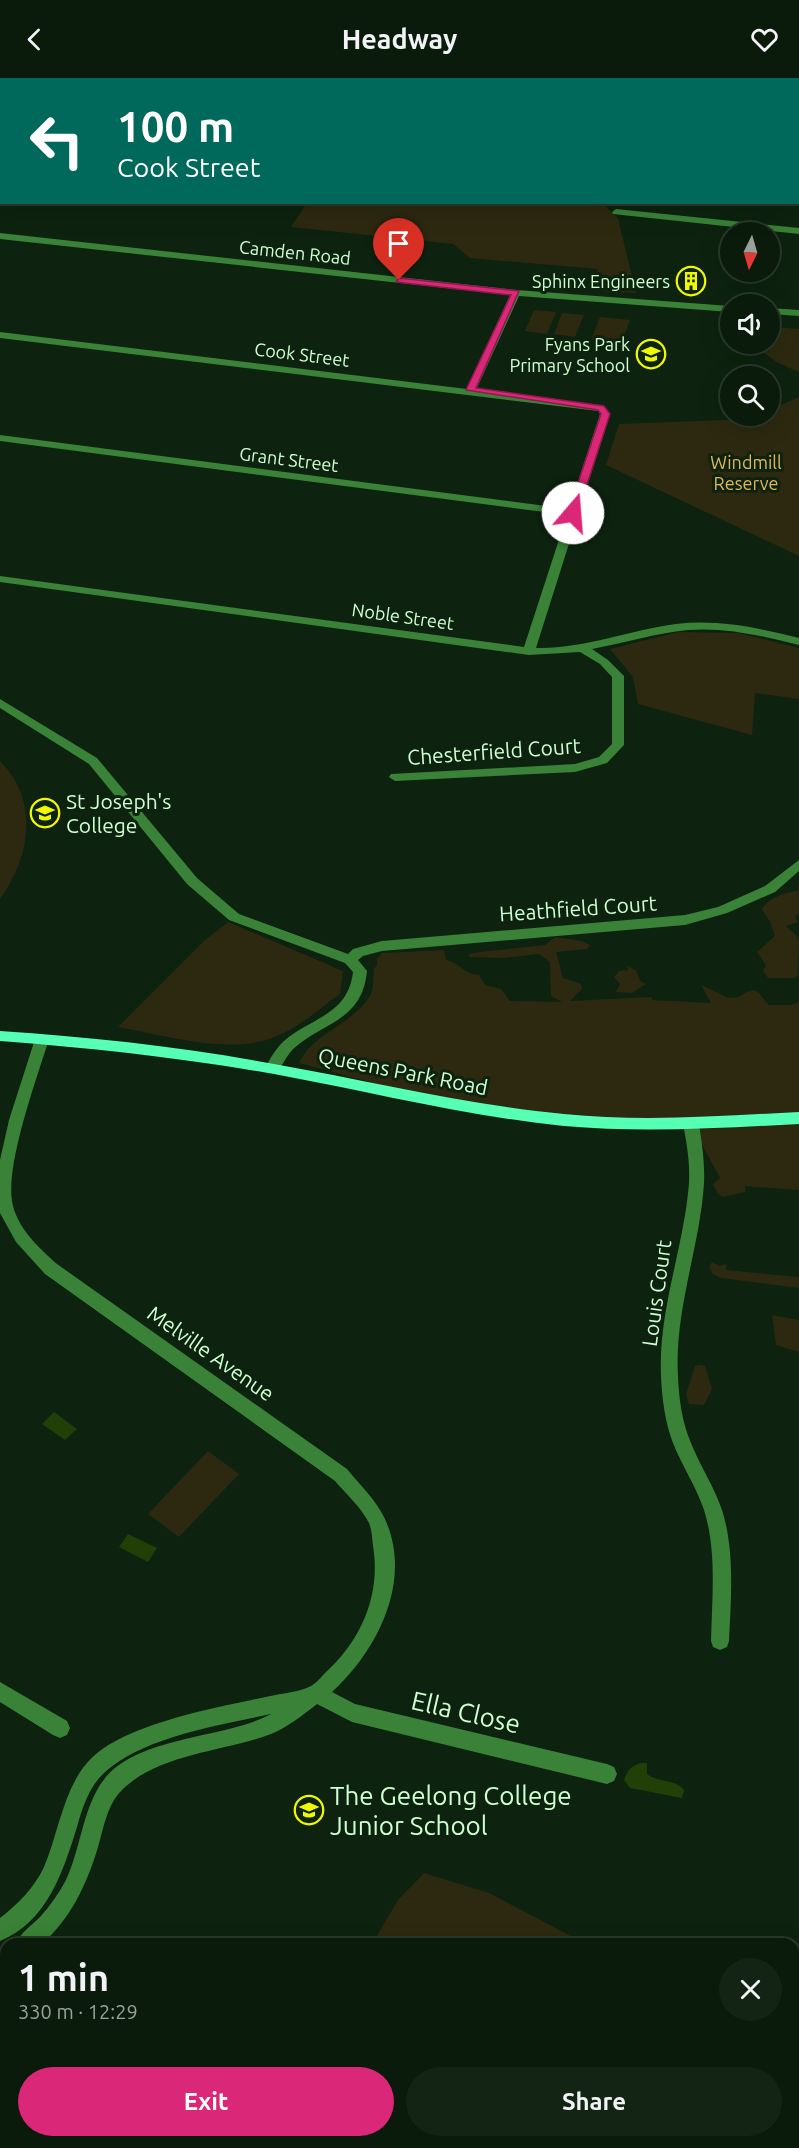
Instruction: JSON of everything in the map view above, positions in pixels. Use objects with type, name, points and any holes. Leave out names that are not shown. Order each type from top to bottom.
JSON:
[{"type":"main road","name":"Queens Park Road","points":[[0,1036],[106,1043],[272,1068],[436,1100],[563,1120],[691,1124],[799,1118]]},
{"type":"street","points":[[662,208],[676,218]]},
{"type":"street","points":[[616,212],[799,231]]},
{"type":"street","name":"Camden Road","points":[[0,236],[516,293],[720,308]]},
{"type":"street","points":[[471,390],[516,293]]},
{"type":"street","points":[[780,312],[799,313]]},
{"type":"street","name":"Cook Street","points":[[0,335],[471,390],[601,408],[605,414],[573,513]]},
{"type":"street","name":"Grant Street","points":[[0,438],[573,513]]},
{"type":"street","points":[[529,651],[573,513]]},
{"type":"street","name":"Noble Street","points":[[0,579],[529,651],[549,652],[582,648],[687,627],[750,630],[799,642]]},
{"type":"street","name":"Chesterfield Court","points":[[395,777],[565,769],[603,760],[618,745],[620,684],[618,676],[611,668],[582,648]]},
{"type":"street","points":[[0,703],[93,761],[192,881],[234,917],[350,960],[360,971],[360,985],[354,1000],[288,1046],[272,1068]]},
{"type":"street","name":"Heathfield Court","points":[[350,960],[358,952],[382,946],[685,920],[722,909],[770,889],[799,864]]},
{"type":"street","name":"Melville Avenue","points":[[33,1938],[54,1919],[75,1886],[95,1821],[113,1783],[137,1767],[168,1755],[271,1725],[317,1694],[349,1664],[372,1630],[384,1598],[385,1563],[380,1528],[364,1503],[341,1475],[51,1269],[5,1217],[2,1183],[6,1162],[42,1039]]},
{"type":"street","name":"Louis Court","points":[[691,1124],[699,1166],[698,1192],[677,1278],[671,1316],[669,1354],[672,1410],[683,1444],[705,1488],[716,1522],[722,1576],[720,1641]]},
{"type":"street","points":[[0,1691],[60,1728]]},
{"type":"street","name":"Melville Avenue","points":[[0,1931],[35,1903],[52,1877],[74,1808],[96,1767],[127,1745],[162,1732],[317,1694]]},
{"type":"street","name":"Ella Close","points":[[317,1694],[352,1713],[607,1773]]},
{"type":"green space","points":[[306,204],[604,205],[618,218],[636,293],[601,291],[597,269],[470,258],[453,244],[291,227]]},
{"type":"green space","points":[[534,310],[556,312],[547,334],[525,331]]},
{"type":"green space","points":[[562,313],[584,315],[575,337],[554,334]]},
{"type":"green space","points":[[600,317],[630,320],[621,344],[591,340]]},
{"type":"green space","points":[[780,328],[799,329],[799,372],[776,362],[766,354],[780,354]]},
{"type":"green space","name":"Windmill Reserve","points":[[799,397],[799,556],[606,465],[619,424],[720,420],[720,426],[780,426],[780,406]]},
{"type":"green space","points":[[678,632],[739,633],[799,648],[799,699],[755,693],[752,735],[638,704],[633,677],[610,649]]},
{"type":"green space","points":[[0,761],[13,777],[21,794],[26,829],[24,847],[18,865],[0,899]]},
{"type":"green space","points":[[799,883],[799,914],[795,916],[798,922],[786,926],[797,936],[799,942],[798,976],[768,978],[763,971],[766,965],[757,952],[775,936],[762,909],[778,896],[798,891]]},
{"type":"green space","points":[[228,922],[343,971],[340,994],[288,1031],[252,1043],[234,1045],[194,1042],[118,1027],[205,940]]},
{"type":"green space","points":[[555,937],[582,941],[590,945],[587,949],[556,952],[563,978],[581,984],[582,989],[570,1001],[652,997],[652,1000],[711,1003],[701,985],[729,998],[739,997],[753,990],[769,1005],[791,1005],[799,1002],[799,1190],[745,1186],[745,1192],[723,1197],[717,1193],[713,1184],[720,1178],[691,1124],[633,1124],[436,1100],[299,1063],[313,1044],[353,1014],[370,996],[374,968],[382,953],[444,950],[446,960],[479,975],[485,985],[501,989],[510,1001],[562,1002],[551,996],[550,962],[539,954],[503,958],[469,957],[469,954],[480,952],[545,945]]},
{"type":"green space","points":[[627,966],[636,970],[640,981],[646,984],[632,993],[616,992],[620,984],[614,977],[619,971],[628,970]]},
{"type":"green space","points":[[712,1262],[720,1266],[726,1264],[726,1270],[799,1277],[799,1288],[721,1278],[713,1274],[709,1267]]},
{"type":"green space","points":[[772,1315],[799,1320],[799,1352],[776,1345]]},
{"type":"green space","points":[[695,1366],[705,1366],[712,1389],[704,1405],[689,1404],[686,1394]]},
{"type":"green space","points":[[208,1451],[239,1474],[179,1537],[148,1514]]},
{"type":"green space","points":[[424,1873],[489,1893],[575,1938],[376,1938],[398,1900]]},
{"type":"shaded area","points":[[54,1412],[77,1429],[65,1440],[42,1424]]},
{"type":"shaded area","points":[[128,1534],[157,1548],[148,1562],[119,1547]]},
{"type":"shaded area","points":[[640,1763],[647,1763],[647,1774],[651,1777],[672,1782],[681,1787],[684,1790],[682,1798],[630,1788],[624,1780],[630,1769]]},
{"type":"place","name":"Sphinx Engineers","points":[[691,281]]},
{"type":"place","name":"Fyans Park Primary School","points":[[651,354]]},
{"type":"place","name":"St Joseph's College","points":[[45,813]]},
{"type":"place","name":"The Geelong College Junior School","points":[[309,1810]]},
{"type":"route","points":[[399,280],[516,293],[471,390],[589,404],[601,408],[605,414],[573,513]]}]
